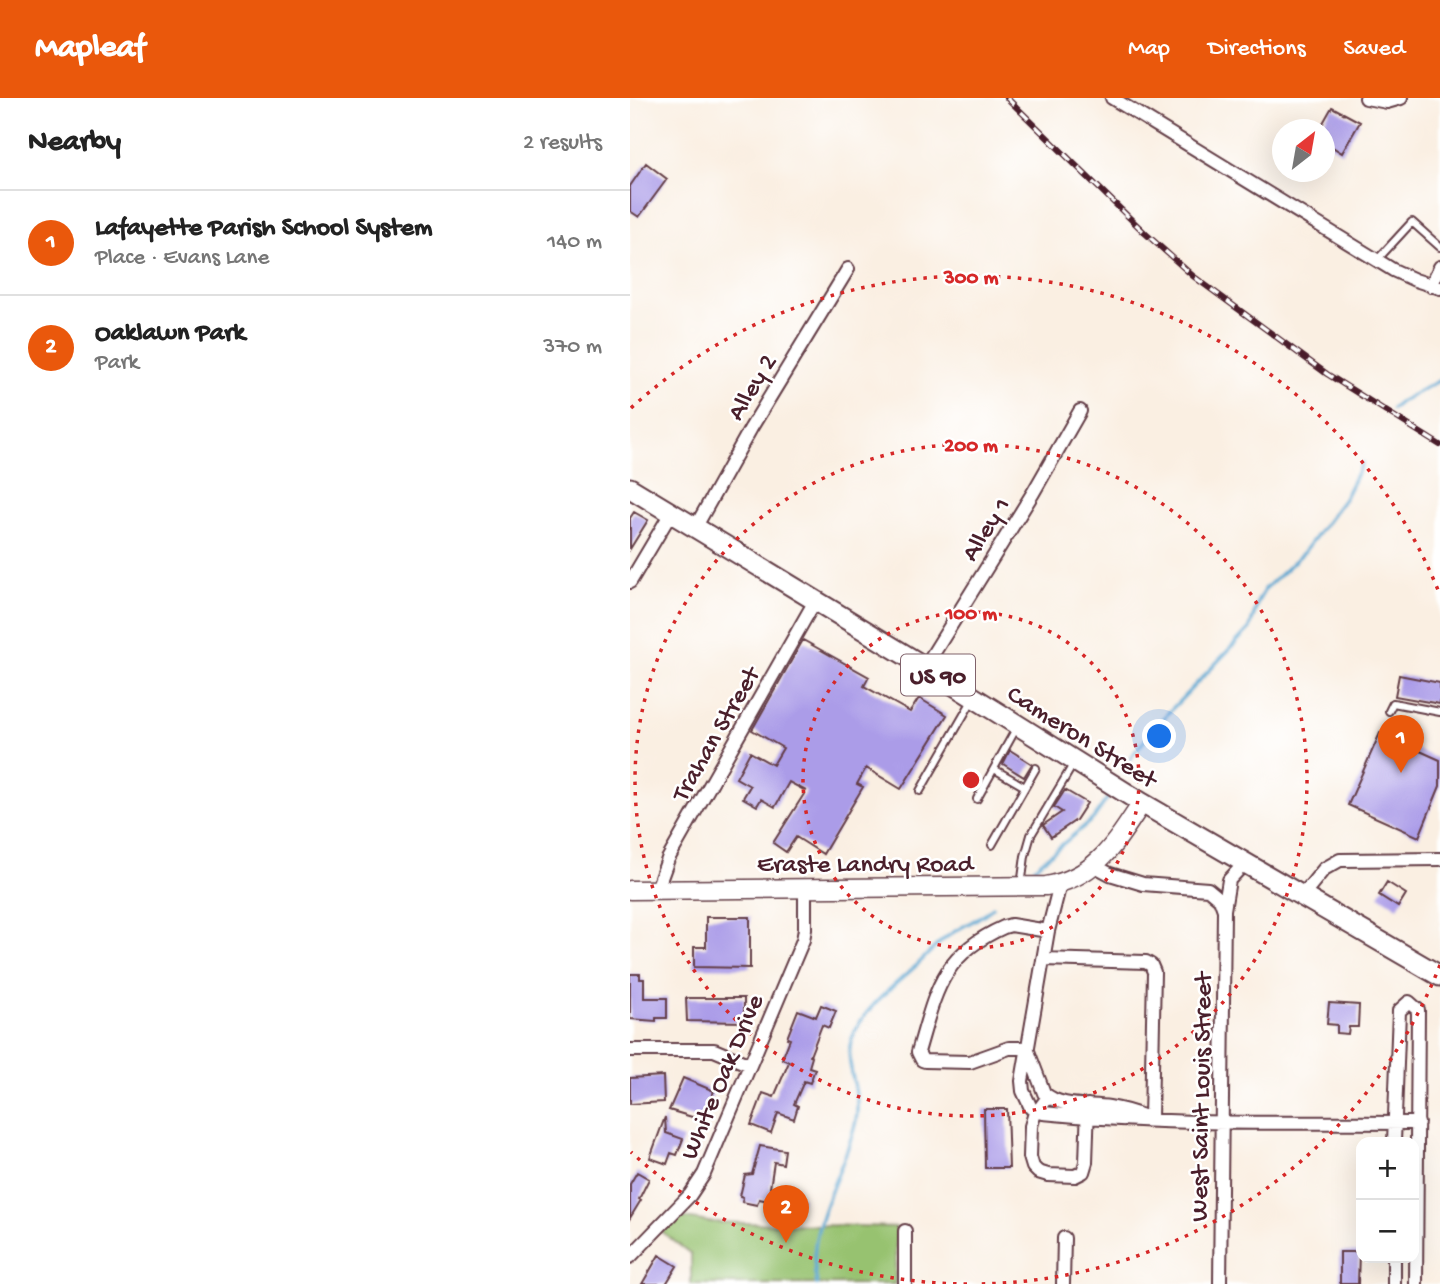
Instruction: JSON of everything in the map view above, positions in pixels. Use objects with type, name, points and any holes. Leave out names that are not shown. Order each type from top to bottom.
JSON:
[{"type":"main road","name":"Cameron Street","points":[[630,488],[925,667],[1142,803],[1440,976]]},
{"type":"street","points":[[1112,98],[1377,260],[1415,280],[1436,287],[1440,267]]},
{"type":"street","points":[[1366,98],[1387,102],[1401,98]]},
{"type":"street","name":"Alley 2","points":[[695,528],[751,428],[848,269]]},
{"type":"street","name":"Alley 1","points":[[925,667],[1033,493],[1080,411]]},
{"type":"street","points":[[630,582],[671,513]]},
{"type":"street","name":"Trahan Street","points":[[657,889],[664,866],[815,601]]},
{"type":"street","name":"Eraste Landry Road","points":[[630,890],[1021,888],[1060,884],[1095,866],[1142,803]]},
{"type":"street","points":[[1302,896],[1324,869],[1340,860],[1440,859]]},
{"type":"street","points":[[1224,910],[1229,880],[1245,863]]},
{"type":"street","points":[[1095,866],[1110,874],[1143,884],[1208,889],[1220,899],[1224,910]]},
{"type":"street","points":[[1060,884],[1048,931],[1022,1081],[1023,1091],[1027,1103],[1037,1111],[1088,1111]]},
{"type":"street","name":"White Oak Drive","points":[[630,1257],[698,1185],[803,940],[805,889]]},
{"type":"street","name":"West Saint Louis Street","points":[[1220,1284],[1224,910]]},
{"type":"street","points":[[1028,1048],[1009,1048],[970,1062],[925,1061],[918,1052],[943,978],[963,950],[996,930],[1011,925],[1048,931]]},
{"type":"street","points":[[1044,959],[1146,962],[1151,965],[1154,972],[1151,1119]]},
{"type":"street","points":[[1394,1137],[1399,1011],[1409,1002],[1418,1010],[1416,1284]]},
{"type":"street","points":[[1028,1048],[1044,1093],[1048,1097],[1088,1111],[1134,1121],[1151,1119],[1418,1124]]},
{"type":"street","points":[[630,1050],[714,1050],[750,1065]]},
{"type":"street","points":[[1048,1097],[1037,1111],[1031,1126],[1030,1157],[1038,1172],[1075,1176],[1083,1172],[1086,1162],[1088,1111]]},
{"type":"street","points":[[905,1231],[905,1284]]},
{"type":"street","points":[[1063,1284],[1064,1238]]},
{"type":"street","points":[[1394,1263],[1394,1284]]},
{"type":"lane","points":[[1377,260],[1412,222],[1440,247]]},
{"type":"lane","points":[[920,792],[974,698]]},
{"type":"lane","points":[[1390,711],[1393,703],[1440,712]]},
{"type":"lane","points":[[977,799],[1018,726]]},
{"type":"lane","points":[[1021,888],[1031,835],[1075,761]]},
{"type":"lane","points":[[992,845],[1036,768]]},
{"type":"lane","points":[[994,769],[1025,787]]},
{"type":"green space","points":[[674,1216],[709,1222],[896,1227],[895,1284],[691,1284],[691,1254],[662,1232]]},
{"type":"building","points":[[1332,107],[1360,122],[1342,153],[1335,148],[1335,119],[1325,119]]},
{"type":"building","points":[[646,163],[667,179],[639,217],[630,211],[630,186]]},
{"type":"building","points":[[634,512],[648,520],[630,549],[630,518]]},
{"type":"building","points":[[803,640],[869,677],[864,686],[910,712],[919,698],[947,715],[901,789],[866,768],[857,784],[863,787],[823,854],[796,837],[786,852],[773,843],[806,791],[789,782],[775,807],[761,799],[757,806],[743,798],[750,786],[736,778],[750,752],[773,765],[783,748],[752,730]]},
{"type":"building","points":[[1399,675],[1440,683],[1440,704],[1395,696]]},
{"type":"building","points":[[1380,733],[1440,760],[1440,786],[1419,837],[1348,805]]},
{"type":"building","points":[[1010,750],[1032,764],[1024,777],[1003,764]]},
{"type":"building","points":[[1065,790],[1087,803],[1076,820],[1051,837],[1043,825],[1062,812],[1054,807]]},
{"type":"building","points":[[1387,882],[1406,894],[1398,907],[1379,895]]},
{"type":"building","points":[[706,917],[750,917],[750,968],[694,967],[694,947],[706,947]]},
{"type":"building","points":[[630,974],[640,974],[640,979],[644,979],[644,998],[667,998],[667,1018],[656,1018],[656,1021],[630,1019]]},
{"type":"building","points":[[686,998],[744,998],[744,1022],[687,1021]]},
{"type":"building","points":[[1329,1003],[1359,1005],[1358,1027],[1349,1027],[1348,1034],[1337,1033],[1337,1025],[1327,1024]]},
{"type":"building","points":[[821,1005],[836,1011],[829,1028],[822,1025],[810,1056],[809,1067],[815,1069],[810,1083],[804,1081],[794,1104],[798,1106],[794,1119],[778,1113],[771,1133],[751,1125],[763,1093],[774,1097],[789,1062],[782,1059],[798,1010],[816,1017]]},
{"type":"building","points":[[663,1076],[664,1102],[630,1104],[630,1078]]},
{"type":"building","points":[[683,1078],[714,1091],[702,1120],[669,1110]]},
{"type":"building","points":[[984,1109],[1007,1109],[1009,1168],[985,1168]]},
{"type":"building","points":[[665,1117],[666,1133],[683,1139],[677,1155],[671,1153],[667,1164],[650,1158]]},
{"type":"building","points":[[760,1146],[785,1150],[783,1164],[774,1162],[770,1188],[803,1196],[801,1205],[792,1206],[759,1199],[757,1205],[742,1202],[743,1197],[740,1196],[745,1175],[752,1174]]},
{"type":"building","points":[[637,1172],[649,1179],[630,1218],[630,1184]]},
{"type":"building","points":[[1340,1252],[1356,1252],[1358,1284],[1340,1284]]},
{"type":"building","points":[[659,1255],[677,1266],[666,1284],[642,1284]]},
{"type":"waterway","points":[[1392,409],[1440,380]]},
{"type":"waterway","points":[[1124,771],[1134,753],[1167,714],[1250,628],[1258,601],[1265,589],[1304,552],[1344,499],[1362,463]]},
{"type":"waterway","points":[[1035,867],[1093,819],[1109,796]]},
{"type":"waterway","points":[[817,1284],[814,1263],[820,1221],[856,1120],[856,1094],[850,1060],[853,1035],[872,1006],[936,946],[993,907]]},
{"type":"railway","points":[[1007,98],[1146,234],[1193,276],[1327,374],[1440,445]]},
{"type":"place","name":"Lafayette Parish School System","points":[[1401,773]]},
{"type":"place","name":"Oaklawn Park","points":[[786,1243]]}]
